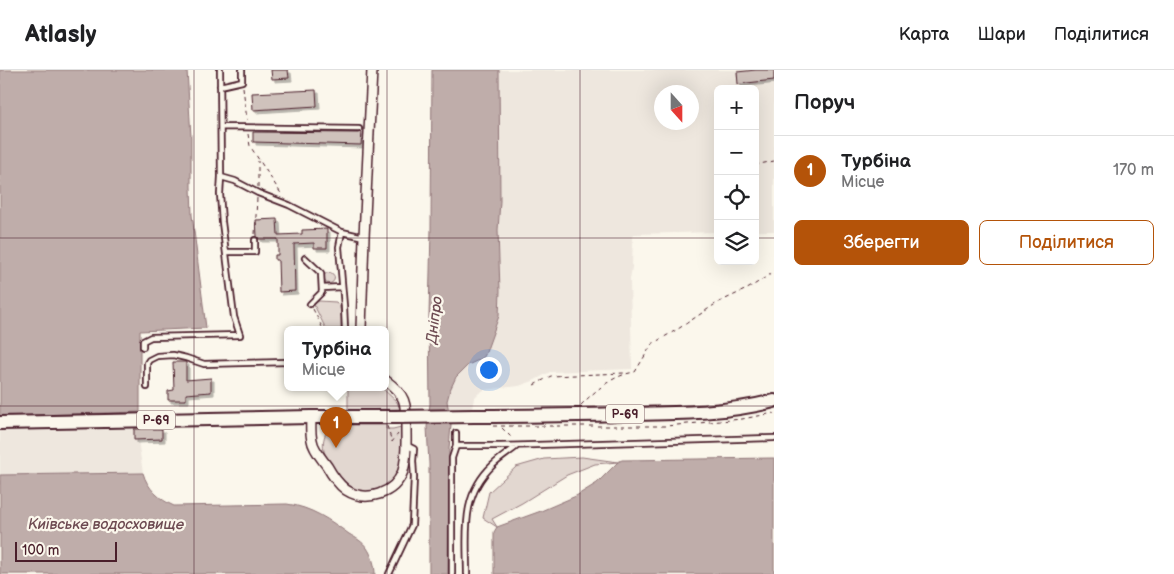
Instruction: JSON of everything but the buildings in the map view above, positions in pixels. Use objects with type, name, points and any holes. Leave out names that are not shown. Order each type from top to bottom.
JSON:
[{"type":"main road","name":"Р-69","points":[[0,423],[311,417],[391,421],[474,416],[572,416],[704,412],[736,409],[774,401]]},
{"type":"street","points":[[361,326],[372,70]]},
{"type":"street","points":[[311,417],[312,440],[338,483],[354,494],[365,497],[375,496],[392,487],[398,481],[406,455],[406,406],[402,396],[389,383]]},
{"type":"lane","points":[[143,347],[143,341],[150,337],[240,335],[234,318],[220,206],[222,177],[220,70]]},
{"type":"lane","points":[[220,86],[242,81],[242,70]]},
{"type":"lane","points":[[221,127],[359,129]]},
{"type":"lane","points":[[222,177],[289,205],[342,232],[364,237]]},
{"type":"lane","points":[[342,232],[339,247],[345,326]]},
{"type":"lane","points":[[226,252],[255,252],[255,240]]},
{"type":"lane","points":[[305,258],[321,273],[322,292],[310,304]]},
{"type":"lane","points":[[322,288],[342,287]]},
{"type":"lane","points":[[147,387],[146,363],[158,356],[173,355],[204,364],[284,362]]},
{"type":"lane","points":[[452,574],[452,458],[456,446],[456,433]]},
{"type":"lane","points":[[456,446],[518,446],[774,438]]},
{"type":"lane","points":[[389,574],[412,525],[414,449],[406,445]]},
{"type":"lane","points":[[467,574],[467,520],[471,498],[482,478],[494,465],[518,446]]},
{"type":"path","points":[[242,81],[248,142],[289,205]]},
{"type":"path","points":[[255,240],[258,160]]},
{"type":"path","points":[[759,164],[774,161]]},
{"type":"path","points":[[534,385],[551,376],[634,372],[652,344],[678,330],[717,303],[750,288],[774,272]]},
{"type":"path","points":[[310,304],[321,326]]},
{"type":"path","points":[[572,416],[582,403],[597,390],[614,378],[627,373]]},
{"type":"path","points":[[391,421],[392,442],[402,428]]},
{"type":"path","points":[[501,427],[518,446]]},
{"type":"shaded area","points":[[499,70],[774,70],[774,231],[759,231],[759,85],[714,85],[714,232],[633,234],[630,280],[632,369],[550,372],[519,386],[484,390],[474,398],[472,409],[448,408],[447,401],[452,383],[468,365],[483,358],[499,316],[498,230],[500,201]]},
{"type":"shaded area","points":[[329,272],[335,278],[329,284],[323,278]]},
{"type":"shaded area","points":[[317,302],[336,302],[340,307],[341,326],[324,326],[314,305]]},
{"type":"shaded area","points":[[348,391],[385,391],[397,402],[400,409],[348,410]]},
{"type":"shaded area","points":[[140,412],[135,420],[143,473],[0,475],[0,416]]},
{"type":"shaded area","points":[[386,425],[386,429],[401,427],[400,465],[395,476],[388,484],[372,491],[360,491],[350,486],[341,477],[327,458],[323,447],[326,433],[333,426]]},
{"type":"shaded area","points":[[582,457],[618,462],[595,464],[567,475],[492,519],[497,527],[483,518],[489,492],[516,467],[544,459]]},
{"type":"water","points":[[0,70],[187,70],[191,137],[192,215],[206,328],[140,331],[140,412],[0,416]]},
{"type":"water","name":"Дніпро","points":[[432,70],[499,70],[499,316],[485,355],[483,358],[468,365],[456,377],[447,401],[451,425],[449,449],[448,574],[429,574],[427,427],[430,404],[429,316]]},
{"type":"water","points":[[774,458],[774,574],[494,574],[494,532],[497,527],[576,496],[597,483],[622,460]]},
{"type":"water","name":"Київське водосховище","points":[[143,473],[155,493],[174,506],[287,504],[312,511],[363,544],[372,557],[375,574],[0,574],[0,475]]},
{"type":"place","name":"Турбіна","points":[[336,448]]}]
